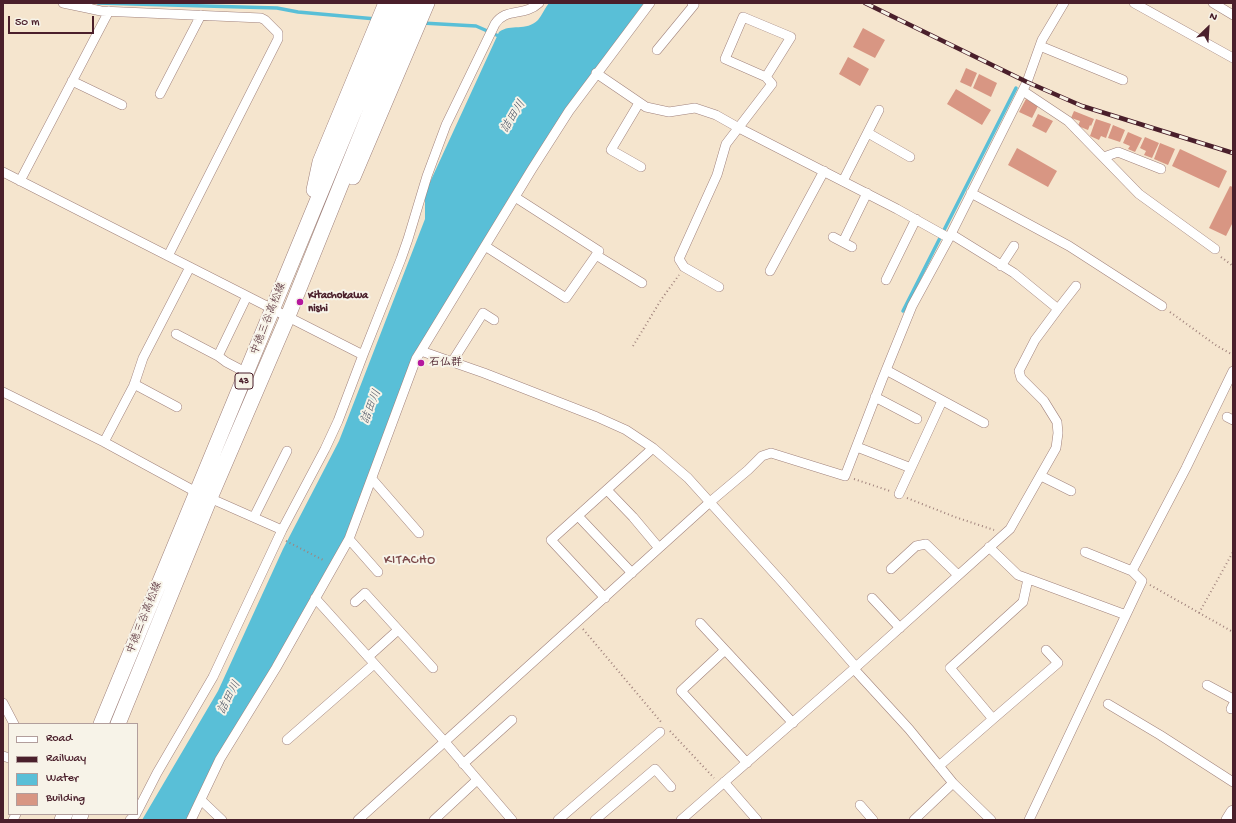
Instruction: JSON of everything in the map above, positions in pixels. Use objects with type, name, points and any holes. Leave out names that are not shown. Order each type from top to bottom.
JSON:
[{"type":"main road","points":[[306,226],[320,162],[386,3]]},
{"type":"main road","name":"中徳三谷高松線","points":[[102,723],[203,495],[288,316],[325,222],[392,38],[399,3]]},
{"type":"main road","name":"中徳三谷高松線","points":[[118,723],[247,373],[274,309],[306,226],[392,38],[414,3]]},
{"type":"main road","points":[[325,222],[344,198],[369,143],[426,3]]},
{"type":"street","points":[[63,3],[88,6],[109,11],[261,18],[278,33],[278,39],[168,256]]},
{"type":"street","points":[[138,809],[157,773],[213,677],[282,530],[331,434],[404,253],[427,176],[446,126],[495,24],[498,19],[505,14],[524,12],[533,9],[539,3]]},
{"type":"street","points":[[191,820],[220,759],[276,668],[314,598],[349,539],[416,359],[569,111],[650,3]]},
{"type":"street","points":[[657,50],[694,5],[692,3]]},
{"type":"street","points":[[358,820],[762,456],[771,452],[845,476],[912,306],[950,236],[1023,91],[1042,40],[1064,3]]},
{"type":"street","points":[[1134,3],[1233,58]]},
{"type":"street","points":[[1213,3],[1233,15]]},
{"type":"street","points":[[20,181],[109,11]]},
{"type":"street","points":[[160,94],[201,15]]},
{"type":"street","points":[[719,287],[684,267],[679,259],[717,175],[726,144],[772,84],[766,77],[726,59],[743,17],[791,37],[766,77]]},
{"type":"street","points":[[1040,46],[1123,80]]},
{"type":"street","points":[[596,73],[646,107],[669,112],[695,108],[716,115],[950,236],[1014,273],[1058,309]]},
{"type":"street","points":[[72,81],[122,105]]},
{"type":"street","points":[[1023,91],[1068,121],[1139,194],[1215,249]]},
{"type":"street","points":[[639,103],[611,150],[641,167]]},
{"type":"street","points":[[843,181],[879,110]]},
{"type":"street","points":[[868,132],[910,157]]},
{"type":"street","points":[[1104,158],[1118,152],[1161,169]]},
{"type":"street","points":[[3,172],[362,355]]},
{"type":"street","points":[[770,271],[824,172]]},
{"type":"street","points":[[843,242],[867,193]]},
{"type":"street","points":[[971,193],[1069,246],[1162,306]]},
{"type":"street","points":[[485,246],[566,298],[599,251],[515,197]]},
{"type":"street","points":[[886,280],[916,219]]},
{"type":"street","points":[[833,237],[852,246]]},
{"type":"street","points":[[1002,266],[1014,246]]},
{"type":"street","points":[[596,255],[642,283]]},
{"type":"street","points":[[104,442],[134,384],[143,358],[190,267]]},
{"type":"street","points":[[681,820],[855,668],[1010,529],[1056,448],[1058,433],[1057,422],[1044,401],[1021,378],[1019,371],[1035,340],[1076,286]]},
{"type":"street","points":[[218,356],[247,296]]},
{"type":"street","points":[[452,362],[479,311],[494,320]]},
{"type":"street","points":[[176,334],[247,373]]},
{"type":"street","points":[[421,351],[597,417],[626,430],[654,448],[688,478],[710,502],[909,729],[953,783],[991,820]]},
{"type":"street","points":[[886,370],[984,423]]},
{"type":"street","points":[[1132,571],[1186,468],[1233,371]]},
{"type":"street","points":[[134,384],[177,407]]},
{"type":"street","points":[[3,392],[104,442],[203,495],[282,530]]},
{"type":"street","points":[[875,397],[917,419]]},
{"type":"street","points":[[899,494],[942,401]]},
{"type":"street","points":[[856,447],[910,468]]},
{"type":"street","points":[[605,598],[551,540],[654,448]]},
{"type":"street","points":[[254,517],[287,451]]},
{"type":"street","points":[[1041,476],[1071,491]]},
{"type":"street","points":[[372,479],[419,532]]},
{"type":"street","points":[[607,490],[660,548]]},
{"type":"street","points":[[578,516],[632,573]]},
{"type":"street","points":[[349,539],[378,572]]},
{"type":"street","points":[[891,569],[916,546],[926,544],[958,575]]},
{"type":"street","points":[[989,547],[1018,575],[1126,615]]},
{"type":"street","points":[[1032,819],[1142,581],[1132,571],[1085,552]]},
{"type":"street","points":[[993,719],[950,668],[1023,602],[1028,579]]},
{"type":"street","points":[[355,602],[365,593],[433,668]]},
{"type":"street","points":[[314,598],[371,660],[512,820]]},
{"type":"street","points":[[872,598],[900,628]]},
{"type":"street","points":[[700,623],[792,723]]},
{"type":"street","points":[[287,740],[371,660],[398,630]]},
{"type":"street","points":[[725,650],[681,691],[747,762]]},
{"type":"street","points":[[939,766],[1058,663],[1046,650]]},
{"type":"street","points":[[1207,685],[1233,700]]},
{"type":"street","points":[[3,703],[13,723]]},
{"type":"street","points":[[1108,704],[1160,735],[1233,782]]},
{"type":"street","points":[[463,764],[512,720]]},
{"type":"street","points":[[558,820],[664,728]]},
{"type":"street","points":[[600,819],[655,769],[670,787]]},
{"type":"street","points":[[434,820],[477,780]]},
{"type":"street","points":[[914,820],[953,783]]},
{"type":"street","points":[[722,784],[758,820]]},
{"type":"street","points":[[201,800],[222,820]]},
{"type":"street","points":[[860,805],[873,820]]},
{"type":"street","points":[[1228,820],[1233,812]]},
{"type":"path","points":[[1215,249],[1214,252],[1233,266]]},
{"type":"path","points":[[633,346],[661,300],[684,267]]},
{"type":"path","points":[[1162,306],[1217,346],[1233,355]]},
{"type":"path","points":[[845,476],[899,494],[954,517],[1004,534]]},
{"type":"path","points":[[285,541],[330,564]]},
{"type":"path","points":[[1199,613],[1233,552]]},
{"type":"path","points":[[1142,581],[1233,632]]},
{"type":"path","points":[[578,622],[664,728],[722,784]]},
{"type":"water","name":"詰田川","points":[[549,3],[644,3],[564,113],[512,193],[414,357],[345,537],[188,820],[142,820],[218,691],[283,549],[339,441],[425,219],[425,193],[499,32],[508,28],[524,27],[533,24],[538,20]]},
{"type":"building","points":[[863,28],[885,40],[875,58],[853,47]]},
{"type":"building","points":[[848,57],[869,69],[860,86],[839,74]]},
{"type":"building","points":[[966,68],[977,73],[971,87],[960,82]]},
{"type":"building","points":[[979,74],[997,83],[991,97],[973,88]]},
{"type":"building","points":[[956,89],[991,110],[982,125],[947,104]]},
{"type":"building","points":[[1026,99],[1038,106],[1032,118],[1019,112]]},
{"type":"building","points":[[1074,111],[1094,119],[1088,130],[1078,126],[1080,121],[1071,118]]},
{"type":"building","points":[[1038,114],[1053,121],[1046,133],[1032,126]]},
{"type":"building","points":[[1096,119],[1111,124],[1106,138],[1101,136],[1099,140],[1090,136]]},
{"type":"building","points":[[1113,125],[1125,130],[1120,142],[1108,138]]},
{"type":"building","points":[[1128,132],[1142,138],[1135,152],[1128,149],[1130,146],[1123,143]]},
{"type":"building","points":[[1145,137],[1159,143],[1152,158],[1144,155],[1146,151],[1140,148]]},
{"type":"building","points":[[1160,143],[1175,149],[1168,165],[1154,159]]},
{"type":"building","points":[[1017,148],[1057,171],[1048,187],[1008,165]]},
{"type":"building","points":[[1180,149],[1227,171],[1219,188],[1172,166]]},
{"type":"building","points":[[1230,186],[1233,187],[1233,222],[1226,236],[1209,228]]},
{"type":"waterway","points":[[98,3],[277,8],[298,12],[376,19]]},
{"type":"waterway","points":[[422,23],[476,26],[501,37]]},
{"type":"waterway","points":[[903,311],[1016,88]]},
{"type":"railway","points":[[865,3],[1027,82],[1082,106],[1233,153]]},
{"type":"place","name":"Kitachokawa nishi","points":[[300,302]]},
{"type":"place","name":"石仏群","points":[[421,363]]},
{"type":"district","name":"KITACHO","points":[[410,561]]}]
